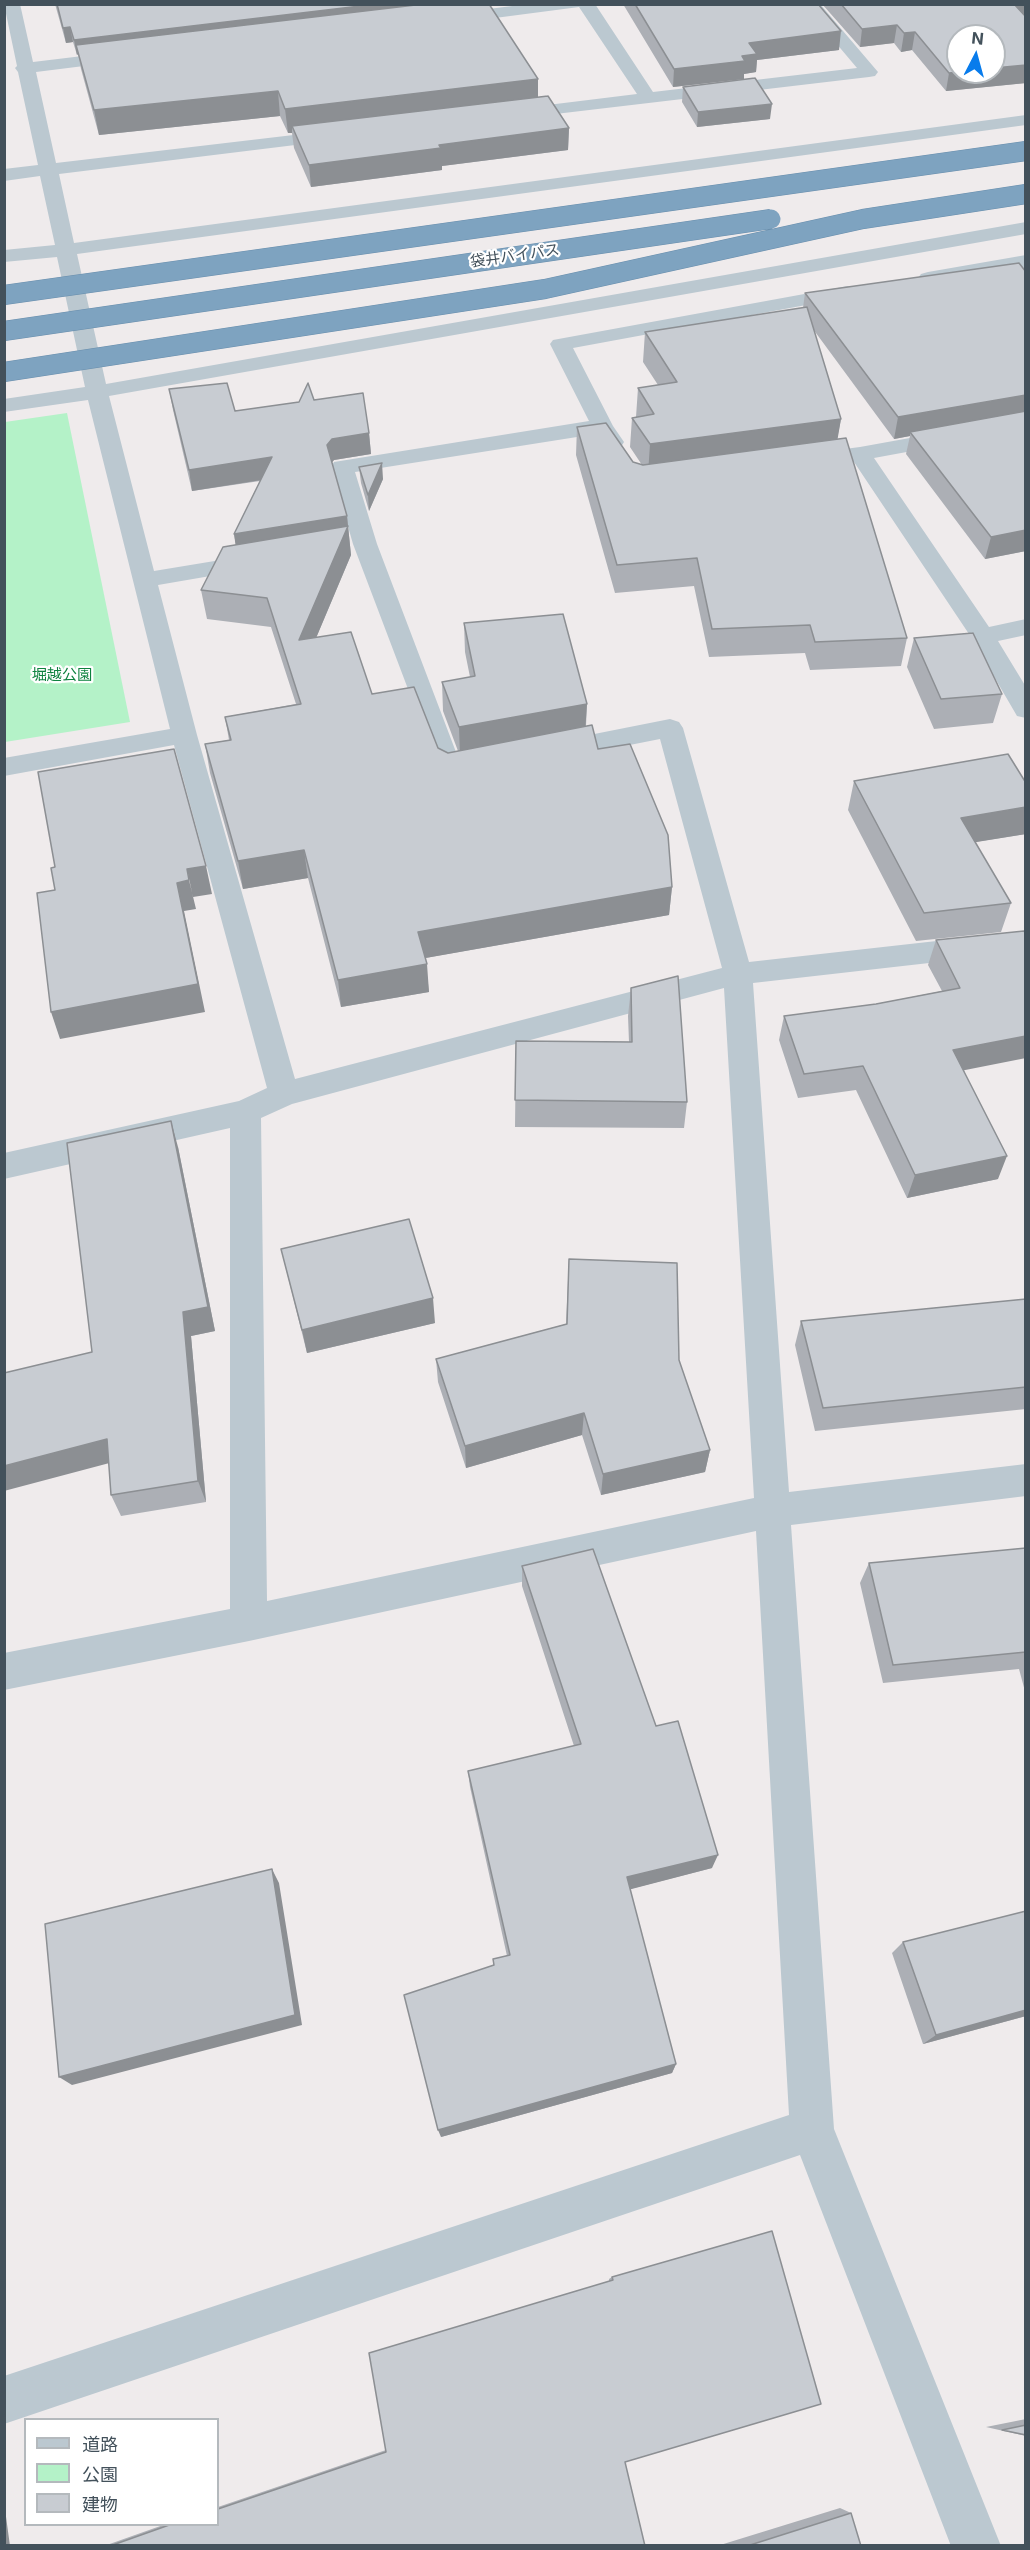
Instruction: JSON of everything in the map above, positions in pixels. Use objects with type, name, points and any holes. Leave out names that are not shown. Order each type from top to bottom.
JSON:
[{"type":"highway","points":[[4,273],[374,221],[1026,142]]},
{"type":"highway","name":"袋井バイパス","points":[[4,296],[1026,151]]},
{"type":"highway","name":"袋井バイパス","points":[[4,331],[1026,183]]},
{"type":"highway","points":[[4,372],[545,289],[863,219],[1026,194]]},
{"type":"street","points":[[12,4],[46,170],[97,392],[184,735],[284,1094]]},
{"type":"street","points":[[433,21],[573,4]]},
{"type":"street","points":[[586,4],[648,98]]},
{"type":"street","points":[[495,116],[869,72],[811,4]]},
{"type":"street","points":[[24,68],[141,54]]},
{"type":"street","points":[[4,256],[66,250],[1026,120]]},
{"type":"street","points":[[4,175],[353,133]]},
{"type":"street","points":[[4,406],[97,392],[1026,228]]},
{"type":"street","points":[[908,281],[1026,262]]},
{"type":"street","points":[[622,455],[602,426],[560,344],[873,288]]},
{"type":"street","points":[[780,465],[860,454],[1026,423]]},
{"type":"street","points":[[496,762],[450,771],[354,546],[342,467],[602,426]]},
{"type":"street","points":[[860,454],[983,636],[1026,710]]},
{"type":"street","points":[[144,580],[284,557]]},
{"type":"street","points":[[983,636],[1026,627]]},
{"type":"street","points":[[531,755],[670,728],[738,974],[812,2129],[976,2546]]},
{"type":"street","points":[[4,767],[184,735]]},
{"type":"street","points":[[4,1166],[245,1112],[284,1094],[738,974],[1026,941]]},
{"type":"street","points":[[245,1112],[249,1623]]},
{"type":"street","points":[[4,1672],[249,1623],[772,1511],[1026,1480]]},
{"type":"street","points":[[4,2400],[812,2129]]},
{"type":"green space","name":"堀越公園","points":[[67,413],[130,722],[5,742],[5,422]]},
{"type":"building","points":[[57,4],[377,4],[74,40],[70,27],[63,28]]},
{"type":"building","points":[[424,4],[489,4],[538,79],[285,109],[278,91],[94,110],[76,45]]},
{"type":"building","points":[[635,4],[818,4],[841,31],[749,43],[757,54],[742,56],[745,61],[674,69]]},
{"type":"building","points":[[841,4],[1014,4],[1026,17],[1026,65],[1006,67],[1006,24],[946,24],[946,69],[915,32],[904,33],[897,25],[862,29]]},
{"type":"building","points":[[755,78],[772,104],[698,112],[683,87]]},
{"type":"building","points":[[548,96],[569,128],[309,165],[292,126]]},
{"type":"building","points":[[1019,263],[1026,272],[1026,395],[898,417],[805,293]]},
{"type":"building","points":[[807,307],[841,419],[650,444],[632,418],[654,414],[638,388],[677,382],[645,332]]},
{"type":"building","points":[[227,383],[235,411],[299,402],[308,383],[314,400],[363,393],[369,433],[332,439],[327,445],[347,516],[234,534],[272,457],[189,470],[169,389]]},
{"type":"building","points":[[1026,411],[1026,530],[991,537],[910,432]]},
{"type":"building","points":[[606,423],[633,462],[643,465],[846,438],[907,638],[815,642],[810,625],[712,629],[697,558],[617,565],[577,427]]},
{"type":"building","points":[[382,463],[368,495],[359,467]]},
{"type":"building","points":[[348,526],[299,640],[351,632],[372,694],[414,687],[438,748],[448,753],[592,725],[598,749],[630,744],[668,835],[672,887],[418,932],[427,964],[338,980],[304,850],[238,861],[205,744],[231,740],[225,717],[301,704],[267,598],[201,590],[223,547]]},
{"type":"building","points":[[563,614],[587,704],[459,727],[442,682],[475,676],[464,623]]},
{"type":"building","points":[[973,633],[1002,694],[941,699],[914,638]]},
{"type":"building","points":[[174,749],[206,866],[187,869],[189,880],[177,883],[198,984],[51,1012],[37,893],[55,890],[51,868],[55,867],[38,772]]},
{"type":"building","points":[[1008,754],[1026,783],[1026,807],[961,818],[1011,903],[924,913],[854,781]]},
{"type":"building","points":[[1024,931],[1026,934],[1026,1036],[953,1050],[1007,1156],[915,1175],[863,1066],[804,1074],[784,1016],[876,1004],[960,988],[936,940]]},
{"type":"building","points":[[678,976],[687,1102],[515,1100],[516,1041],[632,1042],[631,988]]},
{"type":"building","points":[[171,1121],[208,1307],[183,1312],[198,1481],[111,1495],[107,1439],[4,1466],[4,1373],[92,1352],[67,1143]]},
{"type":"building","points":[[409,1219],[433,1298],[302,1330],[281,1249]]},
{"type":"building","points":[[569,1259],[677,1263],[679,1360],[710,1450],[603,1474],[584,1413],[465,1446],[436,1359],[567,1324]]},
{"type":"building","points":[[1026,1299],[1026,1387],[823,1408],[801,1321]]},
{"type":"building","points":[[1026,1548],[1026,1652],[893,1665],[869,1563]]},
{"type":"building","points":[[593,1549],[656,1726],[678,1721],[718,1855],[627,1877],[676,2064],[438,2130],[404,1995],[494,1965],[493,1959],[510,1955],[468,1771],[581,1744],[522,1566]]},
{"type":"building","points":[[272,1869],[295,2015],[59,2077],[45,1924]]},
{"type":"building","points":[[1026,1911],[1026,2010],[936,2035],[903,1942]]},
{"type":"building","points":[[772,2231],[821,2404],[625,2462],[645,2546],[110,2546],[166,2526],[219,2526],[219,2509],[386,2452],[369,2353],[613,2280],[612,2277]]},
{"type":"building","points":[[1026,2425],[1026,2435],[1002,2430]]},
{"type":"building","points":[[851,2513],[861,2546],[747,2546]]}]
